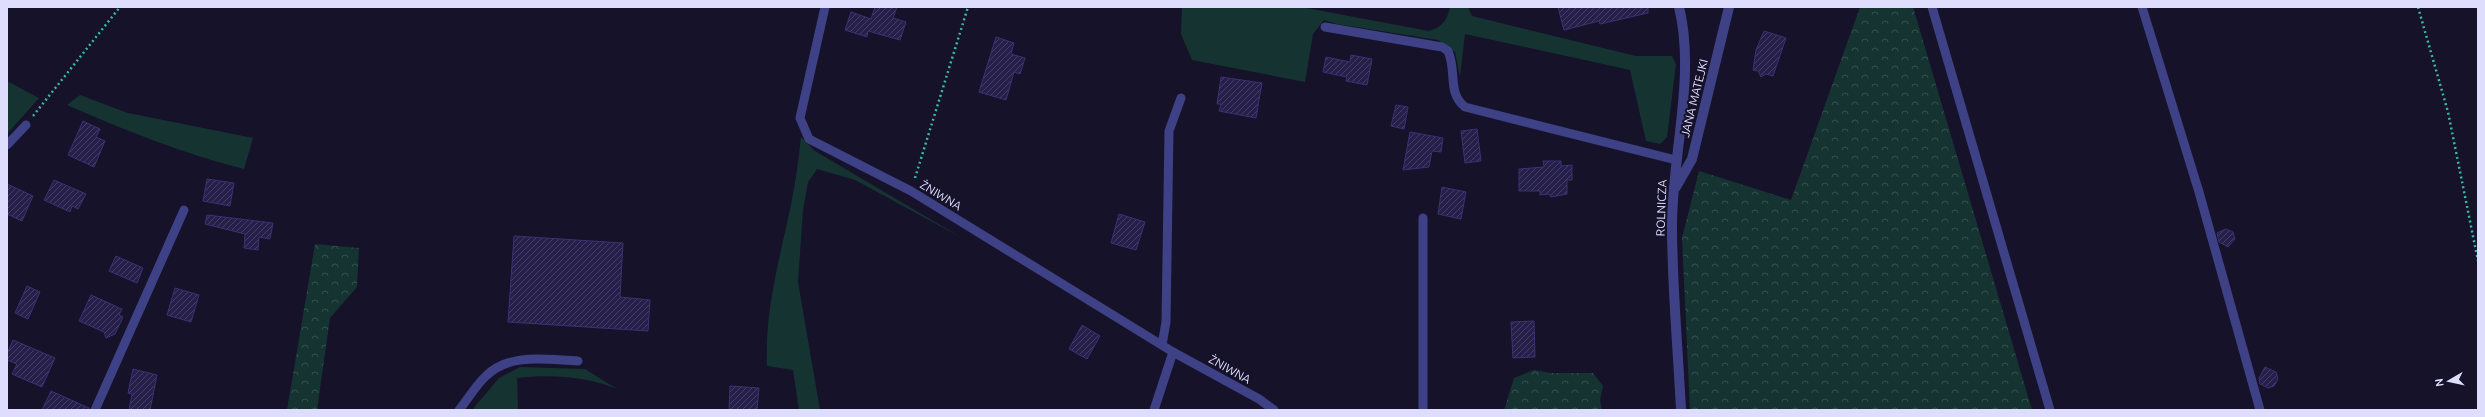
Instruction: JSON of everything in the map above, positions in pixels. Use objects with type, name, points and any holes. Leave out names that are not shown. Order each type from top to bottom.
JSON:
[{"type":"street","name":"ROLNICZA","points":[[1679,7],[1684,45],[1684,79],[1676,160],[1672,225],[1681,410]]},
{"type":"street","name":"JANA MATEJKI","points":[[1674,191],[1692,159],[1729,7]]},
{"type":"lane","name":"ŻNIWNA","points":[[825,7],[800,118],[809,139],[911,191],[1173,352],[1259,399],[1274,410]]},
{"type":"lane","points":[[1932,7],[2050,410]]},
{"type":"lane","points":[[2142,7],[2199,192],[2260,410]]},
{"type":"lane","points":[[1325,27],[1442,47],[1448,51],[1454,62],[1457,101],[1465,107],[1676,160]]},
{"type":"lane","points":[[1162,345],[1166,322],[1169,131],[1180,98]]},
{"type":"lane","points":[[7,145],[26,125]]},
{"type":"lane","points":[[95,410],[184,210]]},
{"type":"lane","points":[[1423,218],[1423,410]]},
{"type":"lane","points":[[1154,410],[1173,352]]},
{"type":"lane","points":[[459,410],[486,375],[503,364],[521,359],[578,361]]},
{"type":"path","points":[[26,125],[120,7]]},
{"type":"path","points":[[911,191],[968,7]]},
{"type":"path","points":[[2418,7],[2448,112],[2478,261]]},
{"type":"green space","points":[[1182,7],[1301,7],[1429,31],[1437,28],[1443,23],[1450,7],[1468,7],[1472,16],[1636,56],[1672,56],[1676,64],[1667,137],[1660,144],[1646,141],[1630,70],[1465,34],[1460,77],[1455,52],[1438,40],[1337,24],[1324,20],[1313,34],[1305,82],[1192,60],[1181,34]]},
{"type":"green space","points":[[1860,7],[1913,7],[2032,410],[1690,410],[1682,238],[1699,171],[1791,200]]},
{"type":"green space","points":[[7,81],[39,98],[7,134]]},
{"type":"green space","points":[[80,95],[128,113],[253,138],[244,169],[154,141],[67,105]]},
{"type":"green space","points":[[801,137],[815,151],[962,238],[855,180],[817,169],[808,182],[803,210],[798,282],[820,410],[799,410],[793,370],[767,366],[768,321],[771,299],[794,189]]},
{"type":"green space","points":[[315,244],[359,248],[357,287],[330,318],[317,410],[287,410]]},
{"type":"green space","points":[[520,367],[585,369],[617,389],[593,381],[568,377],[542,376],[517,378],[518,410],[472,410],[499,378]]},
{"type":"green space","points":[[1534,370],[1550,373],[1593,373],[1603,386],[1600,400],[1602,410],[1504,410],[1514,378]]},
{"type":"building","points":[[875,7],[897,7],[893,18],[906,22],[900,40],[868,31],[867,37],[845,30],[851,12],[871,19]]},
{"type":"building","points":[[1558,7],[1648,7],[1648,13],[1600,24],[1599,21],[1564,30]]},
{"type":"building","points":[[1764,31],[1786,38],[1773,76],[1766,74],[1761,77],[1758,71],[1753,70],[1756,50]]},
{"type":"building","points":[[996,37],[1014,43],[1011,54],[1025,58],[1020,74],[1014,72],[1006,100],[979,92]]},
{"type":"building","points":[[1351,55],[1372,59],[1367,85],[1346,81],[1347,77],[1323,72],[1326,57],[1350,62]]},
{"type":"building","points":[[1221,77],[1262,83],[1256,118],[1219,111],[1221,104],[1217,104]]},
{"type":"building","points":[[1396,105],[1408,107],[1404,129],[1391,126]]},
{"type":"building","points":[[83,121],[100,129],[96,137],[105,141],[94,167],[68,155]]},
{"type":"building","points":[[1477,129],[1481,161],[1465,163],[1461,131]]},
{"type":"building","points":[[1410,132],[1443,138],[1441,152],[1432,151],[1429,167],[1403,170]]},
{"type":"building","points":[[1543,161],[1561,161],[1561,166],[1572,165],[1572,180],[1567,180],[1567,194],[1551,197],[1549,194],[1540,195],[1540,191],[1519,191],[1519,169],[1544,167]]},
{"type":"building","points":[[207,179],[234,183],[230,206],[203,201]]},
{"type":"building","points":[[54,180],[86,194],[78,209],[72,206],[70,212],[44,200]]},
{"type":"building","points":[[7,184],[33,196],[22,221],[7,214]]},
{"type":"building","points":[[1442,187],[1466,192],[1461,219],[1438,214]]},
{"type":"building","points":[[1119,214],[1145,222],[1136,250],[1111,243]]},
{"type":"building","points":[[207,215],[273,223],[270,239],[259,237],[258,250],[244,248],[245,234],[205,224]]},
{"type":"building","points":[[2226,229],[2233,232],[2235,239],[2228,247],[2219,242],[2217,233]]},
{"type":"building","points":[[514,236],[623,243],[620,297],[650,300],[648,331],[508,322]]},
{"type":"building","points":[[116,256],[143,268],[137,283],[109,271]]},
{"type":"building","points":[[27,286],[40,292],[28,319],[15,313]]},
{"type":"building","points":[[175,288],[199,295],[191,322],[167,315]]},
{"type":"building","points":[[91,295],[122,309],[119,315],[123,317],[115,334],[106,338],[104,332],[79,321]]},
{"type":"building","points":[[1534,321],[1535,357],[1513,358],[1511,322]]},
{"type":"building","points":[[1082,325],[1100,336],[1087,359],[1069,349]]},
{"type":"building","points":[[13,340],[55,358],[42,387],[12,374],[17,364],[7,360],[7,354]]},
{"type":"building","points":[[2265,367],[2276,372],[2278,379],[2274,386],[2268,388],[2260,384],[2259,378]]},
{"type":"building","points":[[133,369],[157,375],[150,410],[129,410],[132,394],[128,393]]},
{"type":"building","points":[[730,386],[759,388],[757,410],[729,410]]},
{"type":"building","points":[[51,391],[89,408],[89,410],[42,410]]}]
